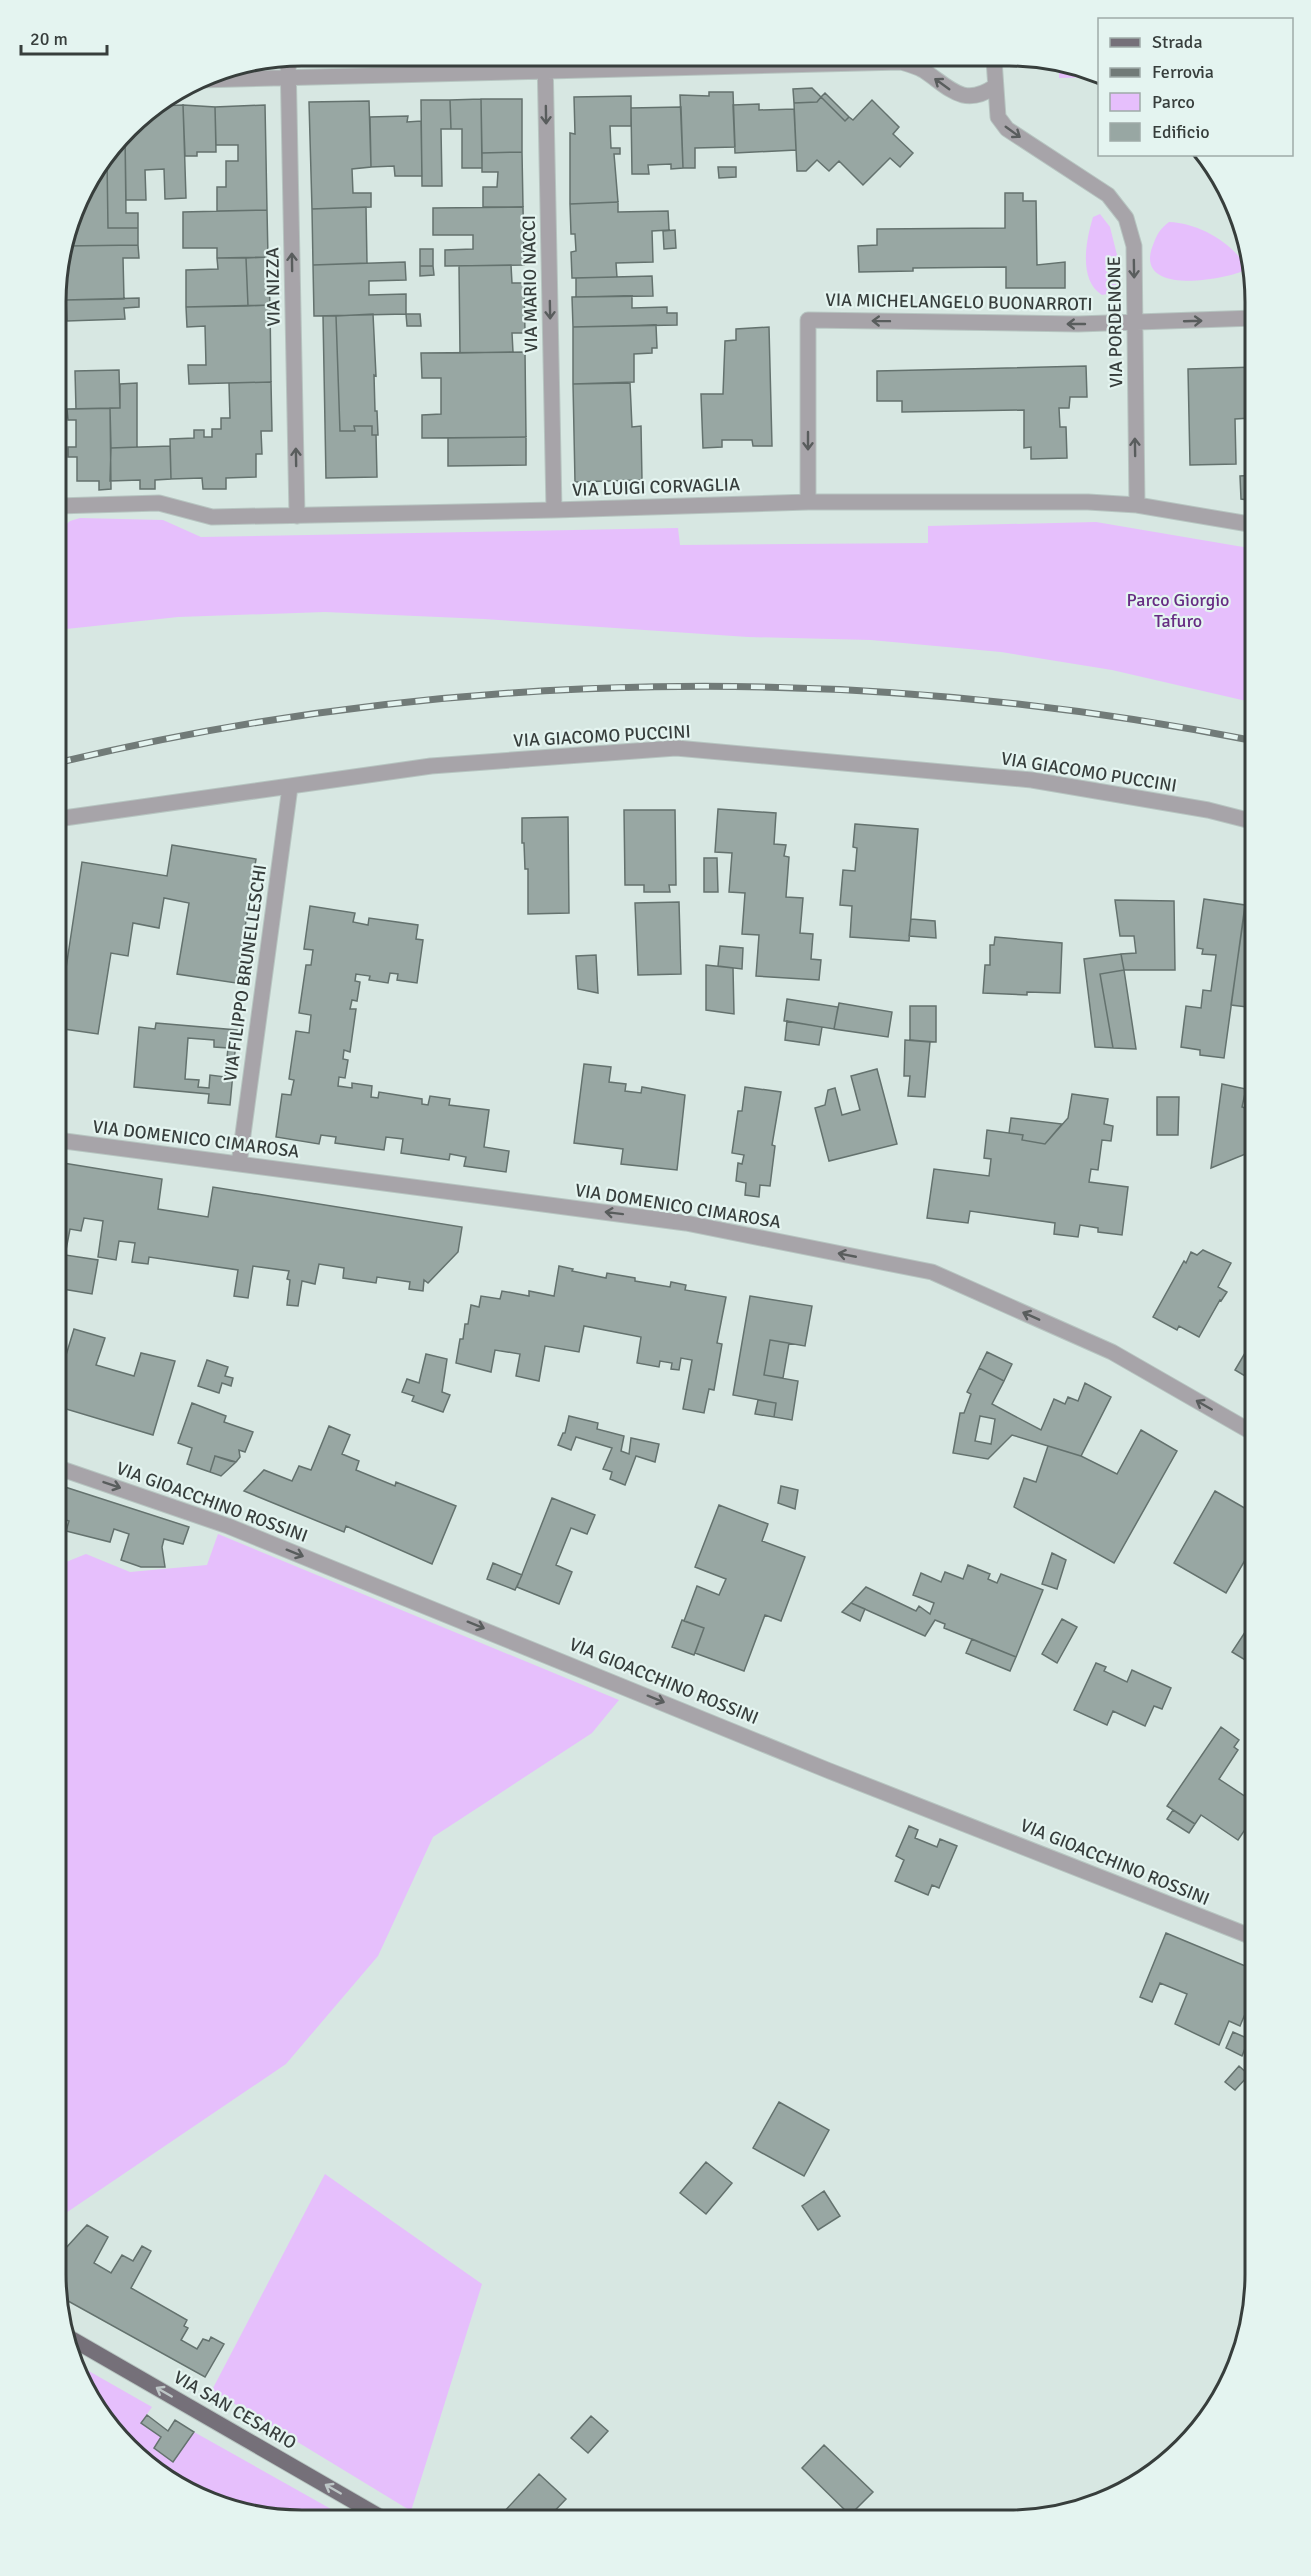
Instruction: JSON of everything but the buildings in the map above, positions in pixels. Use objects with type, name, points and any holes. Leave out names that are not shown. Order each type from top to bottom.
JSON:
[{"type":"main road","name":"VIA SAN CESARIO","points":[[76,2341],[368,2510]]},
{"type":"street","points":[[225,79],[508,66]]},
{"type":"street","name":"VIA MARIO NACCI","points":[[545,66],[554,510]]},
{"type":"street","points":[[913,66],[920,68],[956,94],[981,96],[994,87]]},
{"type":"street","name":"VIA PORDENONE","points":[[994,66],[998,117],[1007,129],[1108,195],[1126,218],[1134,246],[1137,505]]},
{"type":"street","name":"VIA NIZZA","points":[[288,67],[297,516]]},
{"type":"street","name":"VIA MICHELANGELO BUONARROTI","points":[[808,502],[808,320],[1135,323],[1245,318]]},
{"type":"street","name":"VIA LUIGI CORVAGLIA","points":[[66,506],[159,503],[212,517],[808,502],[1088,502],[1137,505],[1245,523]]},
{"type":"street","name":"VIA GIACOMO PUCCINI","points":[[66,818],[431,766],[676,748],[1032,780],[1208,810],[1245,819]]},
{"type":"street","name":"VIA FILIPPO BRUNELLESCHI","points":[[239,1164],[290,787]]},
{"type":"street","name":"VIA DOMENICO CIMAROSA","points":[[66,1141],[686,1223],[932,1272],[1112,1352],[1245,1428]]},
{"type":"street","name":"VIA GIOACCHINO ROSSINI","points":[[66,1470],[228,1526],[827,1770],[1245,1934]]},
{"type":"green space","points":[[1059,72],[1080,77],[1059,78]]},
{"type":"green space","points":[[1100,214],[1110,227],[1117,255],[1116,287],[1112,293],[1102,295],[1089,280],[1086,259],[1086,248],[1093,217]]},
{"type":"green space","points":[[1169,222],[1180,223],[1211,234],[1221,240],[1241,259],[1243,271],[1199,280],[1166,278],[1155,272],[1150,261],[1153,245],[1163,227]]},
{"type":"green space","name":"Parco Giorgio Tafuro","points":[[80,518],[163,520],[201,537],[678,528],[680,545],[928,543],[928,526],[1096,522],[1245,547],[1245,701],[1112,670],[1001,652],[871,640],[748,637],[484,619],[325,612],[178,617],[66,629],[66,525]]},
{"type":"green space","points":[[218,1534],[619,1700],[592,1733],[433,1837],[378,1956],[286,2064],[66,2213],[66,1562],[86,1554],[130,1572],[207,1565]]},
{"type":"green space","points":[[325,2174],[482,2284],[411,2510],[212,2390]]},
{"type":"green space","points":[[86,2370],[152,2407],[141,2423],[161,2437],[154,2448],[172,2461],[194,2432],[333,2510],[271,2508],[241,2502],[198,2486],[158,2461],[135,2441],[106,2405]]},
{"type":"railway","points":[[66,761],[205,732],[354,708],[504,693],[655,687],[806,688],[957,698],[1106,715],[1245,739]]}]
